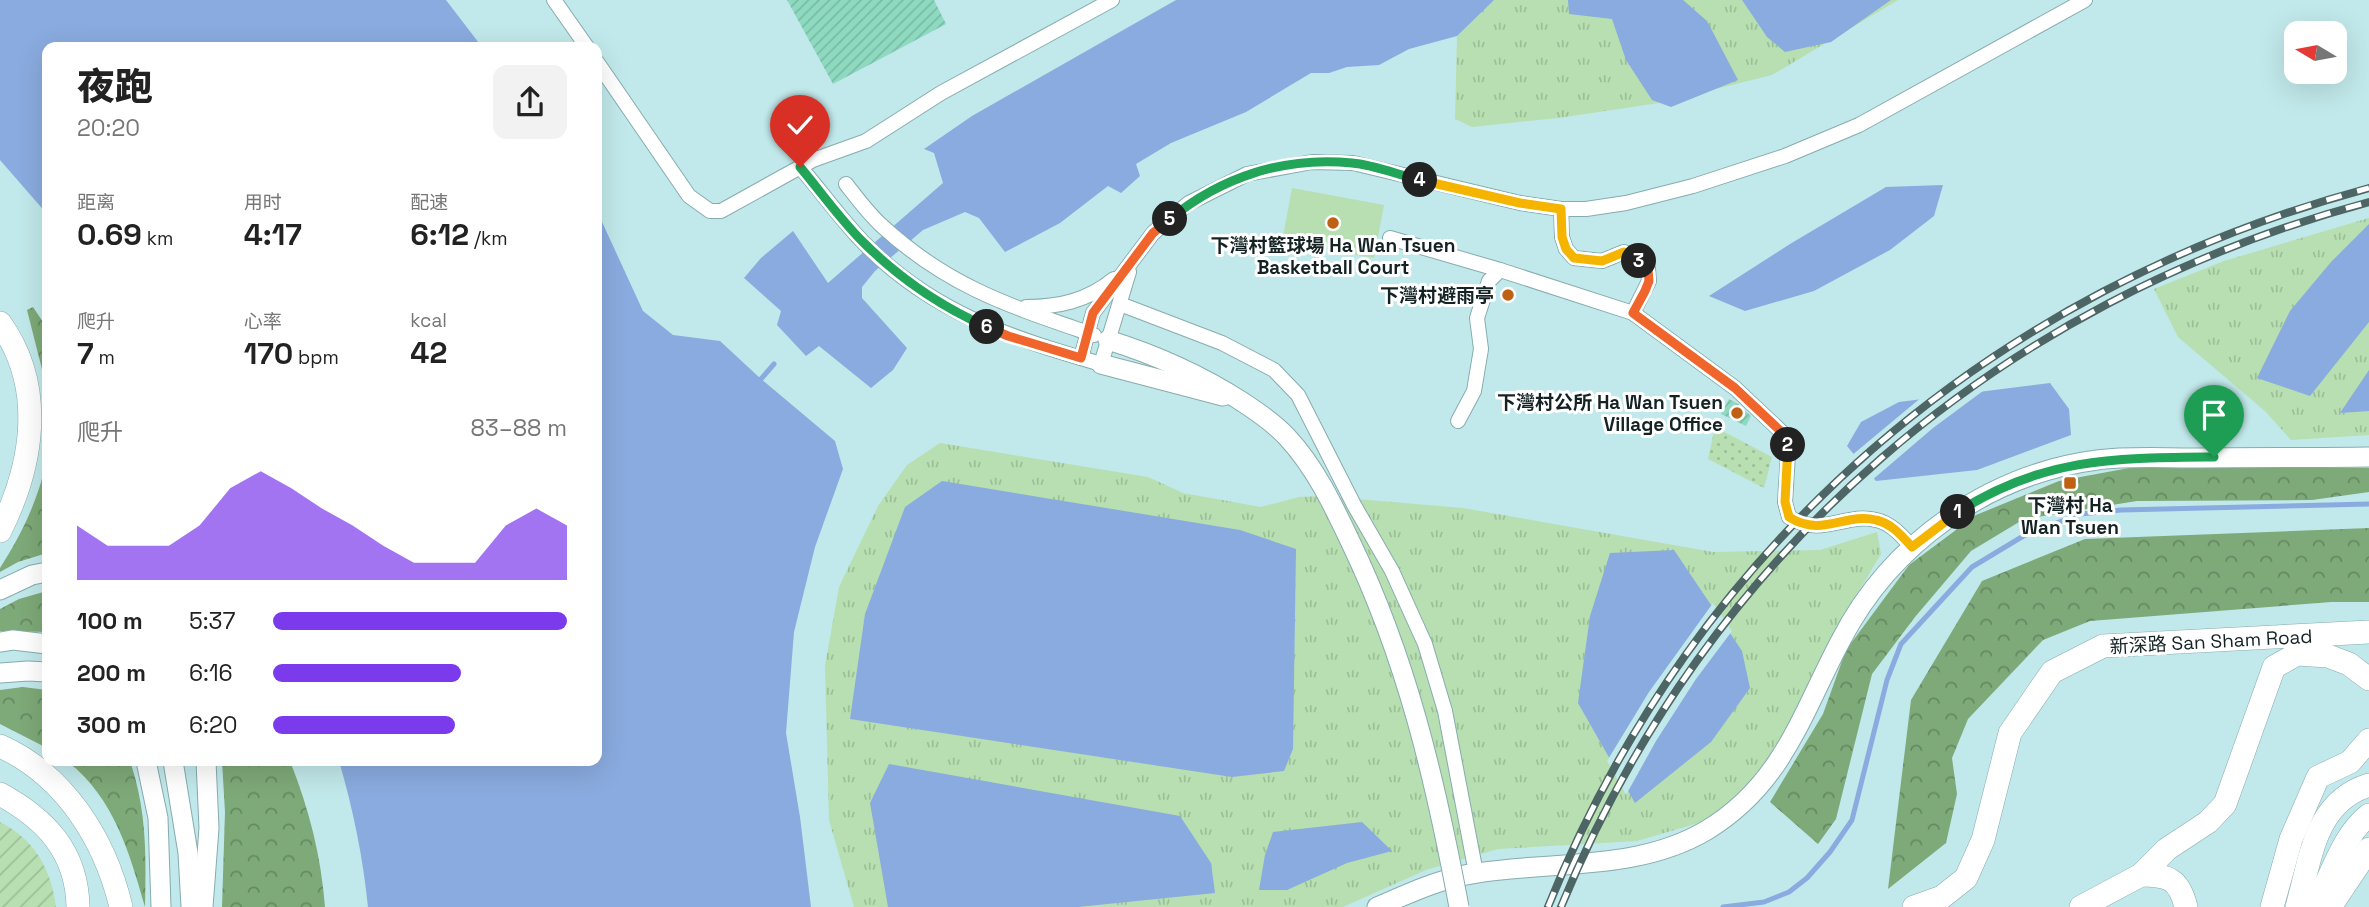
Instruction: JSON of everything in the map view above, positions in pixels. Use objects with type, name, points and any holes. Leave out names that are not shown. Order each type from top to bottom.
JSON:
[{"type":"main road","points":[[0,323],[18,354],[27,382],[30,443],[12,507],[0,531]]},
{"type":"main road","name":"新深路 San Sham Road","points":[[1914,907],[1942,897],[1966,878],[1983,840],[2010,733],[2052,672],[2103,646],[2369,632]]},
{"type":"main road","name":"新深路 San Sham Road","points":[[2081,907],[2141,874],[2167,849],[2208,821],[2225,804],[2274,667],[2297,654],[2328,656],[2349,664],[2369,679]]},
{"type":"main road","points":[[2272,907],[2291,839],[2318,777],[2350,762],[2369,740]]},
{"type":"main road","points":[[0,746],[39,769],[63,792],[98,842],[111,872],[121,907]]},
{"type":"main road","points":[[2297,907],[2318,832],[2326,814],[2342,797],[2369,785]]},
{"type":"main road","points":[[0,794],[25,807],[45,825],[61,847],[72,868],[78,893],[78,907]]},
{"type":"main road","points":[[2314,907],[2328,884],[2347,840],[2369,815]]},
{"type":"main road","points":[[2330,907],[2369,849]]},
{"type":"main road","points":[[2141,874],[2163,875],[2181,888],[2186,907]]},
{"type":"street","points":[[554,0],[583,42]]},
{"type":"street","points":[[602,69],[689,196],[710,211],[720,211],[813,160],[866,141],[941,93],[1112,0]]},
{"type":"street","points":[[1081,358],[1093,313],[1153,233],[1189,203],[1247,174],[1312,162],[1353,163],[1520,203],[1561,209],[1604,207],[1679,190],[1798,151],[1859,124],[2085,0]]},
{"type":"street","points":[[800,167],[862,241],[929,295],[962,315],[1008,336],[1147,378],[1241,401]]},
{"type":"street","points":[[846,184],[879,223],[938,270],[983,295],[1156,355],[1209,380],[1272,423],[1287,437],[1323,485],[1366,574],[1401,663],[1424,740],[1459,907]]},
{"type":"street","points":[[1561,209],[1562,237],[1566,249],[1574,258],[1602,261],[1624,252],[1639,260],[1648,269],[1649,281],[1633,313]]},
{"type":"street","points":[[1390,238],[1633,313],[1735,388],[1789,439],[1785,502],[1789,517],[1808,526],[1877,520],[1891,527],[1912,547]]},
{"type":"street","points":[[1101,364],[1132,262]]},
{"type":"street","points":[[1014,307],[1057,307],[1112,282],[1132,262]]},
{"type":"street","points":[[1458,421],[1474,391],[1480,349],[1476,318],[1489,281],[1500,270]]},
{"type":"street","points":[[1120,304],[1222,344],[1274,370],[1298,395],[1354,505],[1392,571],[1425,644],[1445,711],[1476,873]]},
{"type":"street","points":[[1377,907],[1440,880],[1476,873],[1646,854],[1686,841],[1727,817],[1748,799],[1780,760],[1858,610],[1880,580],[1912,547],[1950,517],[1990,493],[2036,474],[2078,464],[2141,458],[2369,457]]},
{"type":"street","points":[[0,590],[42,573]]},
{"type":"street","points":[[0,642],[13,640],[42,643]]},
{"type":"street","points":[[0,673],[42,671]]},
{"type":"street","points":[[147,766],[158,818],[161,907]]},
{"type":"street","points":[[174,766],[188,853],[191,907]]},
{"type":"street","points":[[203,907],[209,828],[206,766]]},
{"type":"green space","points":[[1493,0],[1898,0],[1772,75],[1659,103],[1472,127],[1455,119],[1457,36]]},
{"type":"green space","name":"下灣村籃球場 Ha Wan Tsuen Basketball Court","points":[[1292,188],[1384,205],[1374,258],[1282,242]]},
{"type":"green space","points":[[2369,218],[2369,435],[2291,440],[2266,412],[2178,337],[2154,289],[2224,261]]},
{"type":"green space","points":[[33,307],[42,320],[42,369],[27,310]]},
{"type":"green space","points":[[1715,427],[1772,457],[1764,488],[1708,459]]},
{"type":"green space","points":[[940,443],[1148,477],[1183,493],[1261,507],[1299,497],[1321,496],[1463,508],[1713,552],[1820,550],[1877,532],[1881,554],[1829,641],[1771,761],[1712,819],[1637,841],[1498,849],[1426,870],[1343,907],[854,907],[829,820],[825,666],[839,587],[878,506],[907,465]]},
{"type":"green space","points":[[2129,468],[2369,468],[2369,492],[2312,500],[2137,501],[2024,519],[1971,551],[1915,617],[1872,674],[1836,819],[1818,844],[1770,802],[1823,714],[1846,650],[1909,565],[1976,515],[2059,481]]},
{"type":"green space","points":[[42,479],[42,555],[18,562],[0,572],[0,568],[16,542]]},
{"type":"green space","points":[[2369,528],[2369,602],[2331,602],[2090,621],[2043,640],[1968,719],[1952,758],[1957,794],[1946,843],[1888,889],[1911,700],[1982,581],[2085,539]]},
{"type":"green space","points":[[42,592],[42,632],[0,631],[0,609],[19,599]]},
{"type":"green space","points":[[23,687],[42,689],[42,745],[0,724],[0,690]]},
{"type":"green space","points":[[72,766],[132,766],[142,815],[145,907],[118,827],[97,792]]},
{"type":"green space","points":[[222,766],[292,766],[313,832],[325,907],[222,907],[225,812]]},
{"type":"green space","points":[[0,822],[23,838],[39,857],[50,880],[56,907],[0,907]]},
{"type":"water","points":[[0,0],[446,0],[478,42],[42,42],[42,208],[0,160]]},
{"type":"water","points":[[1176,0],[1494,0],[1457,36],[1409,49],[1379,65],[1347,67],[1329,73],[1311,73],[1246,112],[1171,143],[1136,164],[1140,176],[1121,193],[1108,186],[1060,223],[1005,252],[979,218],[965,212],[923,230],[875,271],[862,287],[862,298],[907,348],[893,370],[871,388],[819,346],[806,356],[777,325],[781,311],[744,278],[761,258],[793,231],[828,283],[943,183],[934,153],[924,149],[972,116]]},
{"type":"water","points":[[1568,0],[1683,0],[1707,21],[1738,80],[1671,107],[1652,100],[1626,60],[1612,19],[1569,14]]},
{"type":"water","points":[[1742,0],[1891,0],[1831,42],[1785,52],[1767,37]]},
{"type":"water","points":[[1943,185],[1934,216],[1890,250],[1814,291],[1745,311],[1709,296],[1886,187]]},
{"type":"water","points":[[602,222],[643,311],[673,335],[720,341],[835,441],[843,469],[815,547],[794,632],[786,733],[811,907],[368,907],[349,797],[340,766],[602,766]]},
{"type":"water","points":[[2369,224],[2369,322],[2310,396],[2257,378],[2290,311],[2331,262]]},
{"type":"water","points":[[2369,370],[2369,411],[2340,413]]},
{"type":"water","points":[[2050,383],[2069,409],[2071,435],[1977,470],[1876,481],[1847,446],[1861,422],[1899,402]]},
{"type":"water","points":[[942,481],[1240,530],[1296,549],[1293,749],[1284,771],[1232,777],[850,719],[865,614],[905,507]]},
{"type":"water","points":[[1674,550],[1742,651],[1750,688],[1711,742],[1635,803],[1578,703],[1590,616],[1610,553]]},
{"type":"water","points":[[889,764],[1180,816],[1211,863],[1215,893],[1078,907],[888,907],[870,803]]},
{"type":"water","points":[[1362,822],[1392,851],[1347,863],[1287,890],[1259,890],[1265,855],[1273,832]]},
{"type":"pier","points":[[1987,388],[1933,428],[1871,481],[1851,456],[1923,396]]},
{"type":"pier","points":[[1713,603],[1732,631],[1696,679],[1656,741],[1626,795],[1607,761],[1649,692]]},
{"type":"building","points":[[787,0],[934,0],[946,24],[833,84]]},
{"type":"building","name":"下灣村公所 Ha Wan Tsuen Village Office","points":[[1729,399],[1751,416],[1746,426],[1721,414]]},
{"type":"waterway","points":[[761,379],[774,364]]},
{"type":"waterway","points":[[1723,907],[1764,902],[1789,892],[1807,878],[1830,852],[1852,820],[1887,680],[1901,644],[1972,567],[2025,535],[2080,514],[2121,510],[2369,504]]},
{"type":"railway","points":[[1548,907],[1610,776],[1685,656],[1773,547],[1872,449],[1982,364],[2103,292],[2232,233],[2369,188]]},
{"type":"railway","points":[[1561,907],[1623,779],[1697,661],[1784,554],[1881,458],[1990,375],[2108,304],[2234,246],[2369,202]]},
{"type":"place","name":"下灣村籃球場 Ha Wan Tsuen Basketball Court","points":[[1333,223]]},
{"type":"place","name":"下灣村避雨亭","points":[[1508,295]]},
{"type":"place","name":"下灣村公所 Ha Wan Tsuen Village Office","points":[[1737,413]]},
{"type":"place","name":"下灣村 Ha Wan Tsuen","points":[[2070,483]]},
{"type":"route","points":[[800,167],[862,241],[929,295],[962,315],[1008,336],[1081,358],[1093,313],[1153,233],[1189,203],[1247,174],[1312,162],[1353,163],[1538,207],[1561,209],[1562,237],[1566,249],[1574,258],[1602,261],[1624,252],[1639,260],[1648,269],[1649,281],[1633,313],[1735,388],[1789,439],[1785,502],[1789,517],[1808,526],[1861,519],[1877,520],[1891,527],[1912,547],[1930,531],[1990,493],[2059,467],[2118,458],[2214,457]]}]
